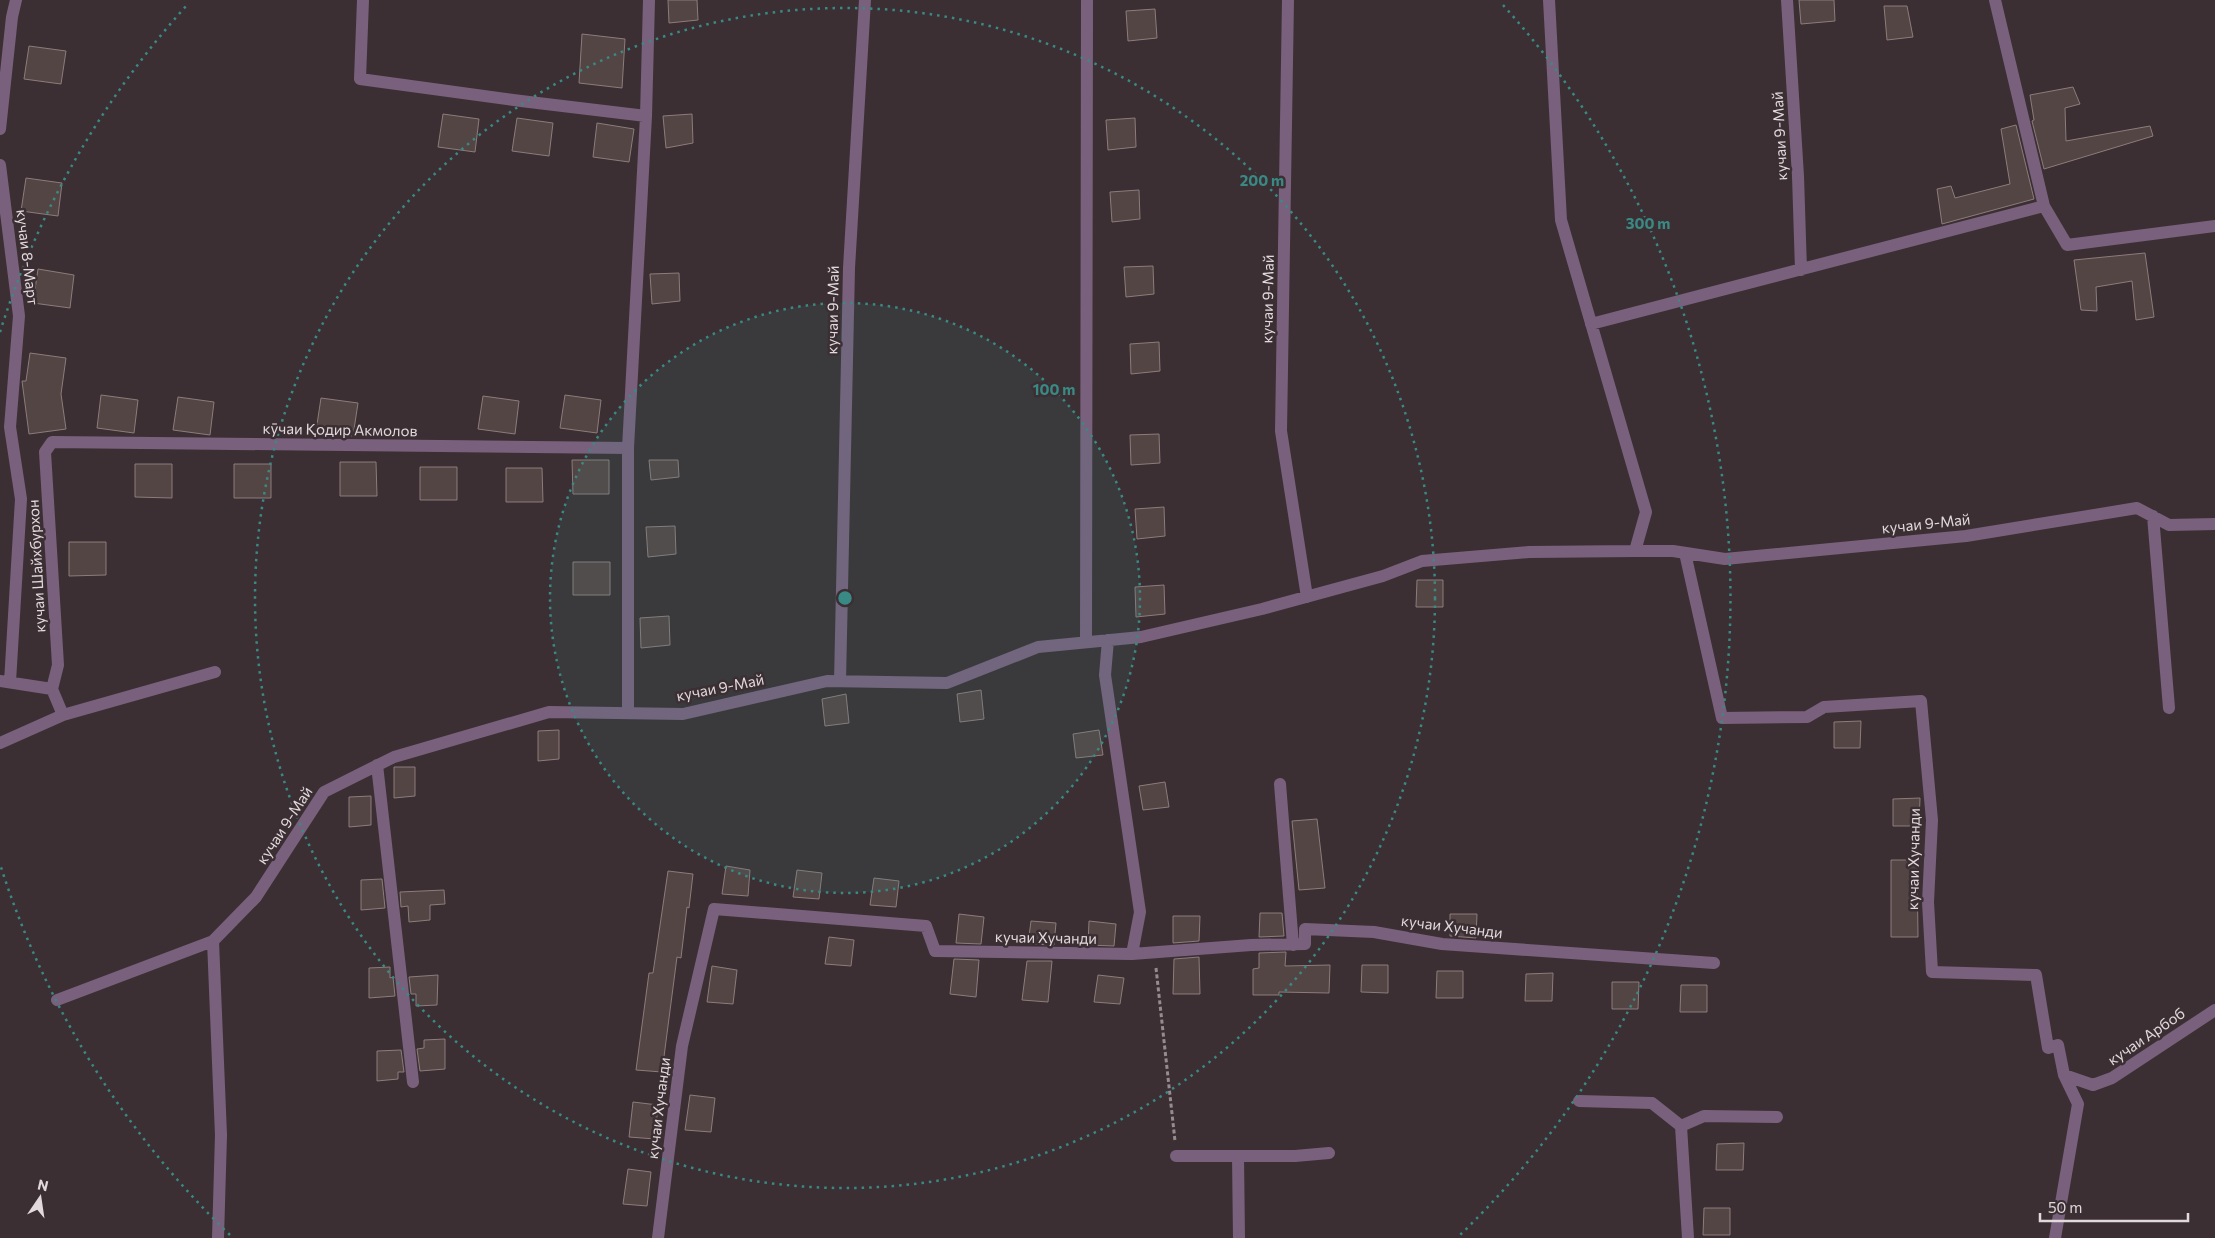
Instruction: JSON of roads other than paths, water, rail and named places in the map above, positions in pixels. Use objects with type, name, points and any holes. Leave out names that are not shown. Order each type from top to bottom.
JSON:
[{"type":"street","points":[[0,128],[3,75],[16,0]]},
{"type":"street","points":[[363,0],[360,79],[646,116]]},
{"type":"street","points":[[628,713],[628,448],[646,116],[649,0]]},
{"type":"street","name":"кучаи 9-Май","points":[[840,681],[849,268],[865,0]]},
{"type":"street","points":[[1086,642],[1087,0]]},
{"type":"street","name":"кучаи 9-Май","points":[[1288,0],[1281,431],[1306,597]]},
{"type":"street","points":[[1549,0],[1561,220],[1646,512],[1635,551]]},
{"type":"street","name":"кучаи 9-Май","points":[[1787,0],[1798,176],[1801,270]]},
{"type":"street","points":[[1995,0],[2044,206],[2067,245],[2215,226]]},
{"type":"street","name":"кучаи 8-Март","points":[[0,166],[18,316],[10,428],[21,499],[5,681]]},
{"type":"street","points":[[1591,324],[2044,206]]},
{"type":"street","name":"кӯчаи Қодир Акмолов","points":[[52,442],[628,448]]},
{"type":"street","name":"кучаи Шайхбурхон","points":[[52,442],[45,452],[58,665],[52,689]]},
{"type":"street","name":"кучаи 9-Май","points":[[213,941],[256,897],[324,792],[394,757],[549,712],[683,714],[827,681],[947,682],[1038,647],[1141,637],[1306,597],[1383,576],[1422,561],[1528,552],[1635,551],[1685,553],[1725,559],[1966,536],[2136,508],[2169,525],[2215,524]]},
{"type":"street","points":[[2153,516],[2169,708]]},
{"type":"street","name":"кучаи Хучанди","points":[[1685,553],[1722,718],[1807,717],[1824,707],[1921,701],[1932,820],[1928,902],[1932,972],[2036,975],[2048,1048],[2058,1045],[2064,1075],[2078,1104],[2056,1238]]},
{"type":"street","points":[[1108,640],[1105,675],[1140,912],[1132,954]]},
{"type":"street","points":[[0,743],[63,715],[215,672]]},
{"type":"street","points":[[5,681],[52,689],[63,715]]},
{"type":"street","points":[[377,765],[413,1082]]},
{"type":"street","points":[[1280,784],[1293,945]]},
{"type":"street","name":"кучаи Хучанди","points":[[658,1238],[682,1046],[714,910],[926,926],[935,951],[1132,954],[1293,945],[1304,944],[1305,929],[1374,932],[1442,944],[1714,963]]},
{"type":"street","points":[[57,1000],[213,941],[221,1136],[218,1238]]},
{"type":"street","name":"кучаи Арбоб","points":[[2064,1075],[2093,1085],[2112,1078],[2215,1010]]},
{"type":"street","points":[[1579,1101],[1652,1103],[1681,1126],[1688,1238]]},
{"type":"street","points":[[1681,1126],[1704,1116],[1777,1117]]},
{"type":"street","points":[[1176,1156],[1295,1156],[1329,1153]]},
{"type":"street","points":[[1238,1156],[1238,1238]]}]
